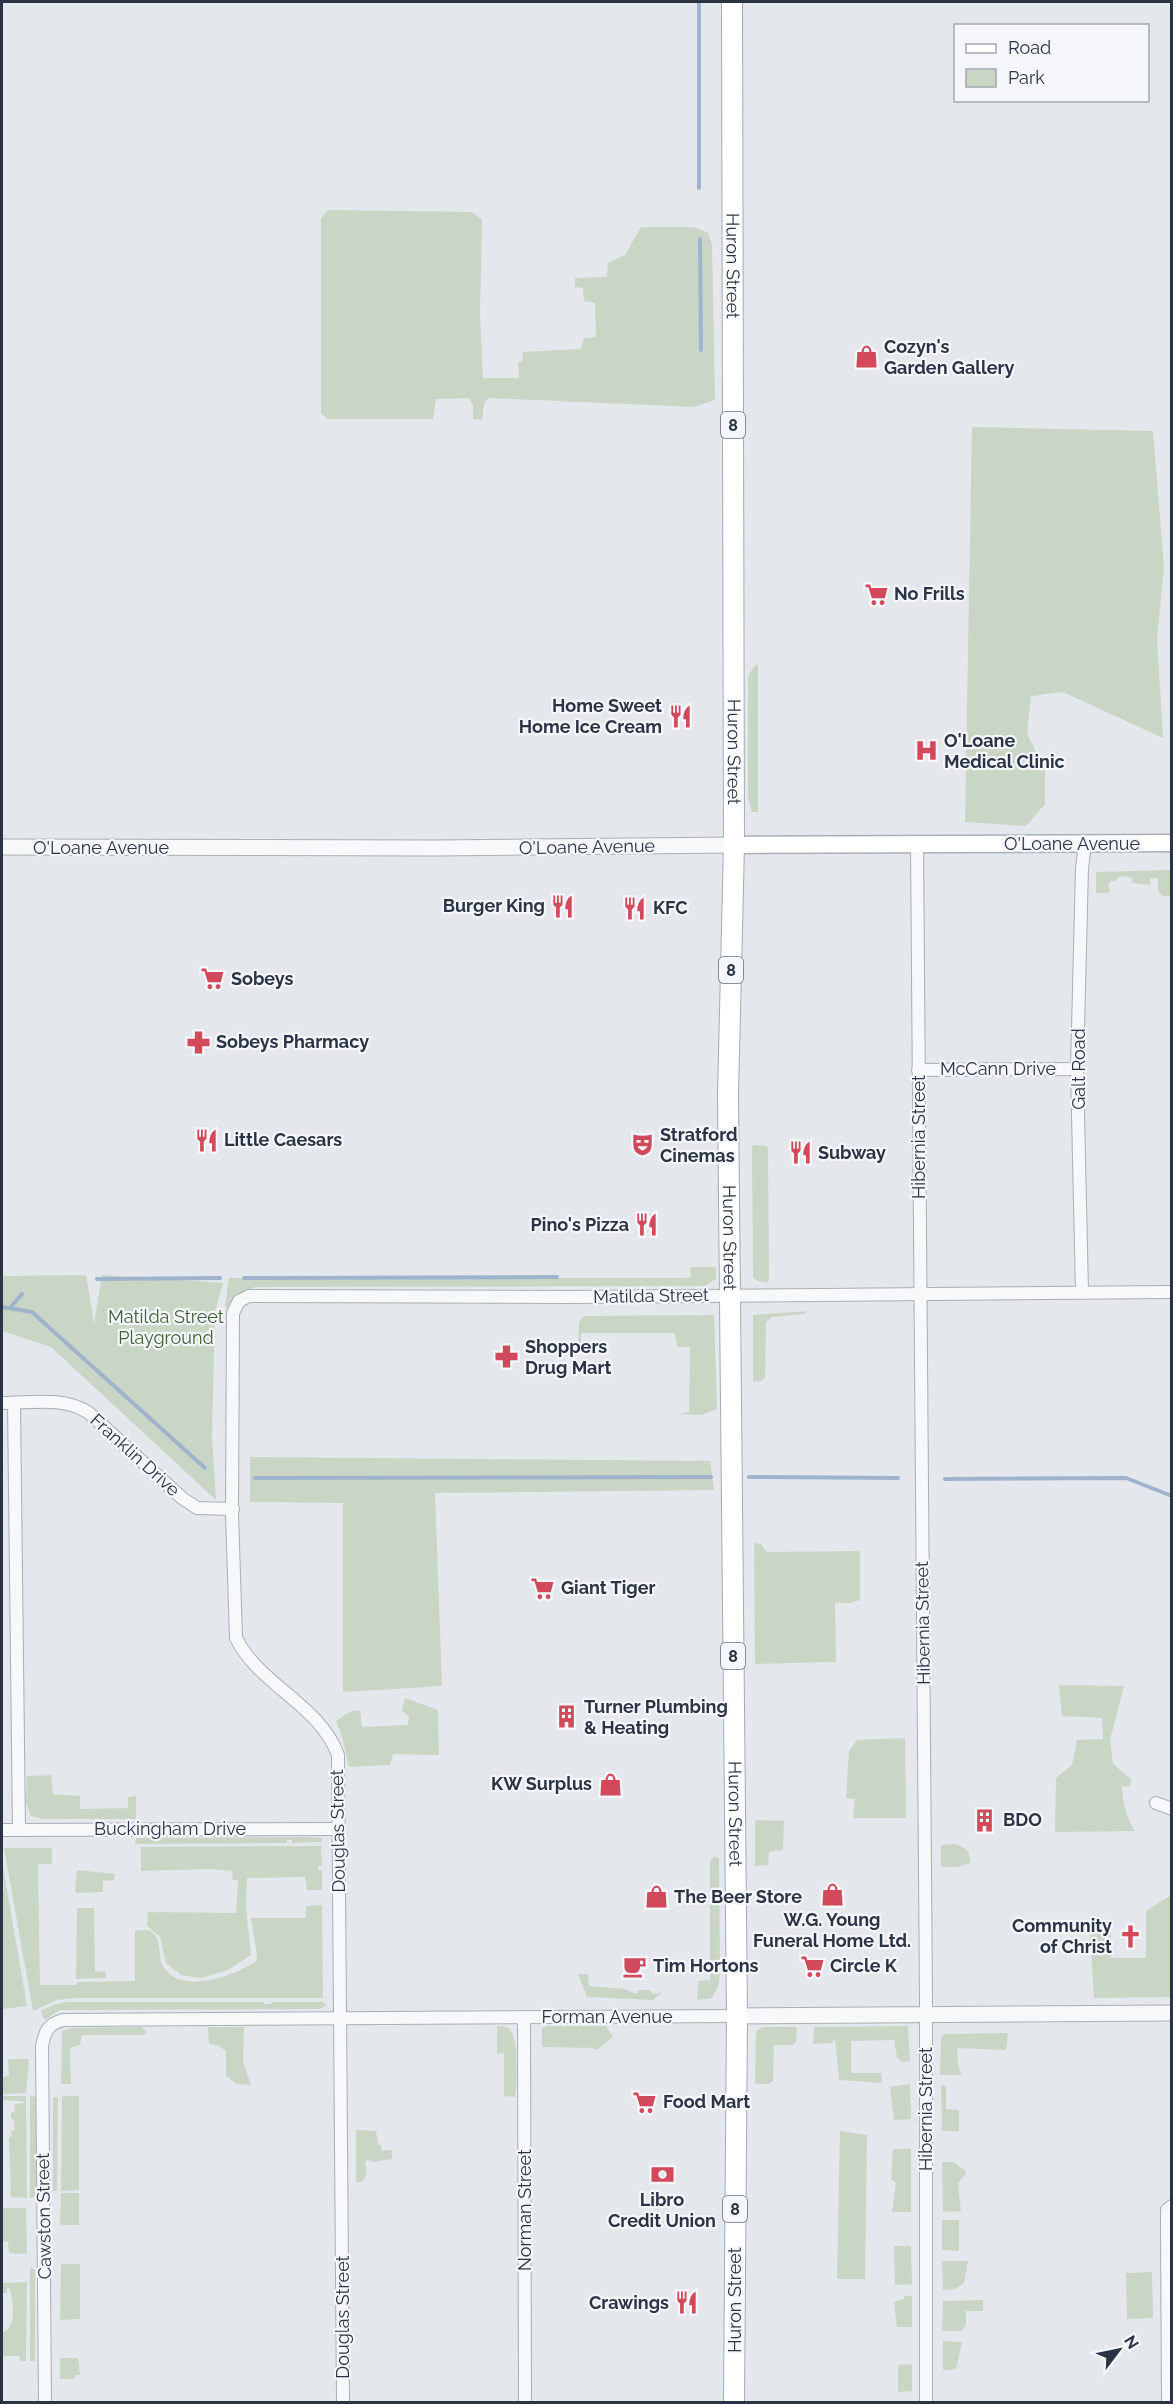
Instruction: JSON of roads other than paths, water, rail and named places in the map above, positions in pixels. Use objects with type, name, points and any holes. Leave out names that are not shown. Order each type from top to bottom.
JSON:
[{"type":"main road","name":"Huron Street","points":[[732,2],[734,845],[728,1095],[737,2016],[734,2403]]},
{"type":"main road","name":"O'Loane Avenue","points":[[734,845],[1172,843]]},
{"type":"street","name":"Hibernia Street","points":[[917,843],[926,2014],[926,2403]]},
{"type":"street","name":"O'Loane Avenue","points":[[2,848],[446,848],[734,845]]},
{"type":"street","name":"Galt Road","points":[[1082,1292],[1077,1069],[1082,868],[1085,845]]},
{"type":"street","name":"McCann Drive","points":[[918,1070],[1077,1069]]},
{"type":"street","name":"Matilda Street","points":[[239,1301],[249,1296],[1172,1292]]},
{"type":"street","name":"Douglas Street","points":[[239,1301],[233,1314],[233,1509],[236,1638],[242,1650],[254,1663],[321,1726],[338,1755],[343,2403]]},
{"type":"street","name":"Franklin Drive","points":[[8,1403],[78,1405],[182,1498],[197,1508],[233,1509]]},
{"type":"street","points":[[8,1403],[19,1830]]},
{"type":"street","points":[[1156,1803],[1172,1809]]},
{"type":"street","name":"Buckingham Drive","points":[[2,1830],[338,1829]]},
{"type":"street","name":"Forman Avenue","points":[[46,2030],[52,2023],[63,2020],[1172,2013]]},
{"type":"street","name":"Norman Street","points":[[524,2017],[525,2403]]},
{"type":"street","name":"Cawston Street","points":[[45,2403],[42,2046],[46,2030]]},
{"type":"street","points":[[1168,2403],[1167,2210],[1172,2206]]},
{"type":"waterway","points":[[699,2],[699,188]]},
{"type":"waterway","points":[[700,239],[701,350]]},
{"type":"waterway","points":[[244,1278],[557,1277]]},
{"type":"waterway","points":[[97,1279],[220,1278]]},
{"type":"waterway","points":[[10,1308],[22,1294]]},
{"type":"waterway","points":[[2,1307],[32,1312],[205,1468]]},
{"type":"waterway","points":[[255,1478],[711,1477]]},
{"type":"waterway","points":[[749,1477],[898,1478]]},
{"type":"waterway","points":[[945,1479],[1126,1478],[1172,1496]]},
{"type":"place","name":"Cozyn's Garden Gallery","points":[[866,357]]},
{"type":"place","name":"No Frills","points":[[876,594]]},
{"type":"place","name":"Home Sweet Home Ice Cream","points":[[680,716]]},
{"type":"place","name":"O'Loane Medical Clinic","points":[[926,751]]},
{"type":"place","name":"Burger King","points":[[563,906]]},
{"type":"place","name":"KFC","points":[[635,908]]},
{"type":"place","name":"Sobeys","points":[[213,979]]},
{"type":"place","name":"Sobeys Pharmacy","points":[[198,1042]]},
{"type":"place","name":"Little Caesars","points":[[206,1140]]},
{"type":"place","name":"Stratford Cinemas","points":[[642,1145]]},
{"type":"place","name":"Subway","points":[[800,1153]]},
{"type":"place","name":"Pino's Pizza","points":[[647,1225]]},
{"type":"place","name":"Shoppers Drug Mart","points":[[507,1357]]},
{"type":"place","name":"Giant Tiger","points":[[543,1588]]},
{"type":"place","name":"Turner Plumbing & Heating","points":[[566,1717]]},
{"type":"place","name":"KW Surplus","points":[[610,1784]]},
{"type":"place","name":"BDO","points":[[985,1820]]},
{"type":"place","name":"W.G. Young Funeral Home Ltd.","points":[[832,1894]]},
{"type":"place","name":"The Beer Store","points":[[656,1897]]},
{"type":"place","name":"Community of Christ","points":[[1130,1936]]},
{"type":"place","name":"Tim Hortons","points":[[635,1966]]},
{"type":"place","name":"Circle K","points":[[812,1966]]},
{"type":"place","name":"Food Mart","points":[[645,2102]]},
{"type":"place","name":"Libro Credit Union","points":[[662,2174]]},
{"type":"place","name":"Crawings","points":[[687,2303]]},
{"type":"park label","name":"Matilda Street Playground","points":[[166,1327]]}]
